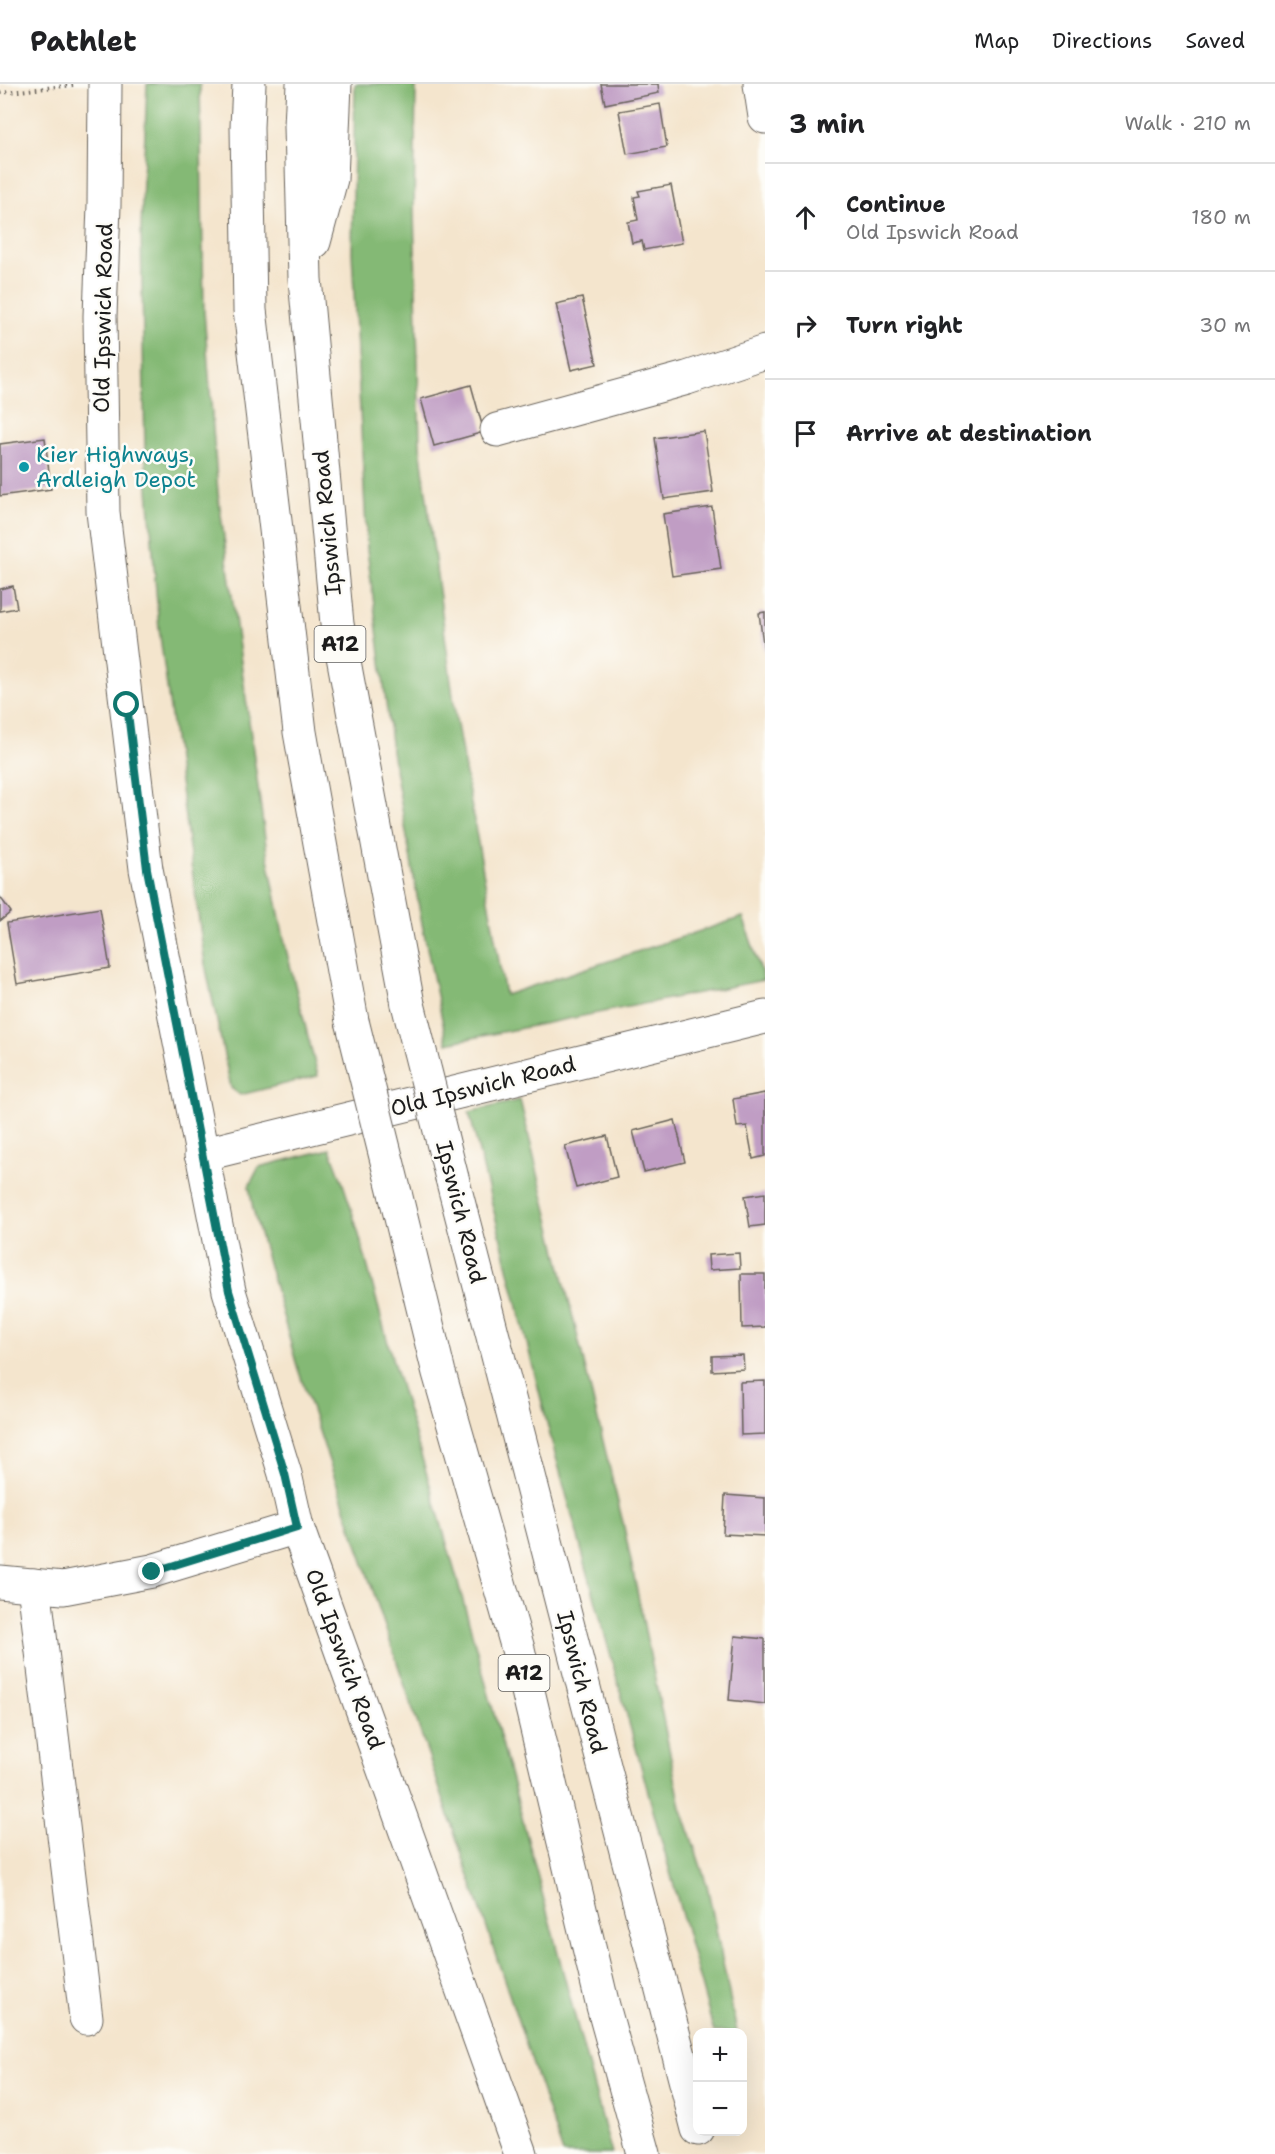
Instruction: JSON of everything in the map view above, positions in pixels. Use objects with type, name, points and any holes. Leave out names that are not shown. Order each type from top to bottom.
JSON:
[{"type":"main road","name":"A12","points":[[249,84],[247,127],[250,309],[300,732],[352,1021],[440,1373],[518,1649],[603,2006],[644,2154]]},
{"type":"main road","name":"A12","points":[[303,84],[301,126],[305,279]]},
{"type":"main road","name":"A12","points":[[305,279],[331,179],[335,84]]},
{"type":"main road","points":[[760,84],[765,117]]},
{"type":"main road","name":"Old Ipswich Road","points":[[90,85],[104,206],[100,316],[103,512],[147,869],[229,1291],[285,1474],[297,1527],[521,2154]]},
{"type":"main road","name":"Ipswich Road","points":[[305,279],[337,624],[408,1004],[693,2111]]},
{"type":"main road","points":[[497,430],[687,378],[765,351]]},
{"type":"main road","name":"Old Ipswich Road","points":[[201,1155],[765,1017]]},
{"type":"main road","points":[[0,1582],[63,1588],[152,1572],[297,1527]]},
{"type":"main road","points":[[34,1585],[86,2018]]},
{"type":"main road","name":"Ipswich Road","points":[[700,2136],[704,2154]]},
{"type":"path","points":[[0,93],[90,85]]},
{"type":"green space","points":[[147,84],[200,84],[204,311],[218,493],[267,853],[286,949],[318,1076],[240,1095],[231,1088],[205,964],[159,629],[145,451],[141,228]]},
{"type":"green space","points":[[355,84],[416,84],[414,210],[420,446],[456,719],[505,995],[743,917],[764,980],[447,1043],[421,919],[392,751],[367,549],[352,252]]},
{"type":"green space","points":[[520,1100],[624,1527],[681,1807],[707,1885],[736,2028],[713,2028],[551,1439],[469,1112]]},
{"type":"green space","points":[[330,1149],[351,1207],[391,1356],[456,1576],[612,2154],[563,2154],[297,1366],[253,1209],[249,1186],[259,1167]]},
{"type":"building","points":[[601,84],[658,84],[659,93],[605,104]]},
{"type":"building","points":[[660,104],[667,147],[627,154],[619,111]]},
{"type":"building","points":[[671,185],[682,243],[644,250],[642,241],[632,243],[628,222],[638,220],[634,197],[640,196],[638,191]]},
{"type":"building","points":[[582,298],[597,364],[571,370],[556,304]]},
{"type":"building","points":[[471,385],[484,432],[434,446],[421,399]]},
{"type":"building","points":[[704,431],[713,492],[664,499],[655,438]]},
{"type":"building","name":"Kier Highways, Ardleigh Depot","points":[[45,438],[51,489],[0,496],[0,444]]},
{"type":"building","points":[[712,507],[721,569],[672,576],[663,514]]},
{"type":"building","points":[[13,586],[17,608],[0,611],[0,589]]},
{"type":"building","points":[[765,612],[765,651],[764,651],[759,613]]},
{"type":"building","points":[[0,897],[11,912],[0,921]]},
{"type":"building","points":[[100,908],[110,968],[17,984],[7,923]]},
{"type":"building","points":[[765,1093],[765,1156],[753,1159],[747,1126],[737,1127],[733,1099]]},
{"type":"building","points":[[675,1120],[685,1162],[644,1172],[633,1131]]},
{"type":"building","points":[[607,1136],[617,1177],[576,1188],[565,1146]]},
{"type":"building","points":[[765,1193],[765,1225],[750,1227],[745,1196]]},
{"type":"building","points":[[739,1253],[740,1268],[709,1270],[708,1255]]},
{"type":"building","points":[[741,1274],[765,1274],[765,1327],[742,1328]]},
{"type":"building","points":[[743,1355],[744,1369],[712,1371],[712,1356]]},
{"type":"building","points":[[765,1381],[765,1434],[741,1435],[740,1382]]},
{"type":"building","points":[[725,1495],[765,1498],[765,1536],[723,1534]]},
{"type":"building","points":[[735,1636],[765,1639],[765,1704],[729,1700]]},
{"type":"place","name":"Kier Highways, Ardleigh Depot","points":[[24,467]]},
{"type":"route","points":[[127,705],[147,869],[172,1010],[229,1291],[253,1378],[285,1474],[297,1527],[152,1572]]}]
